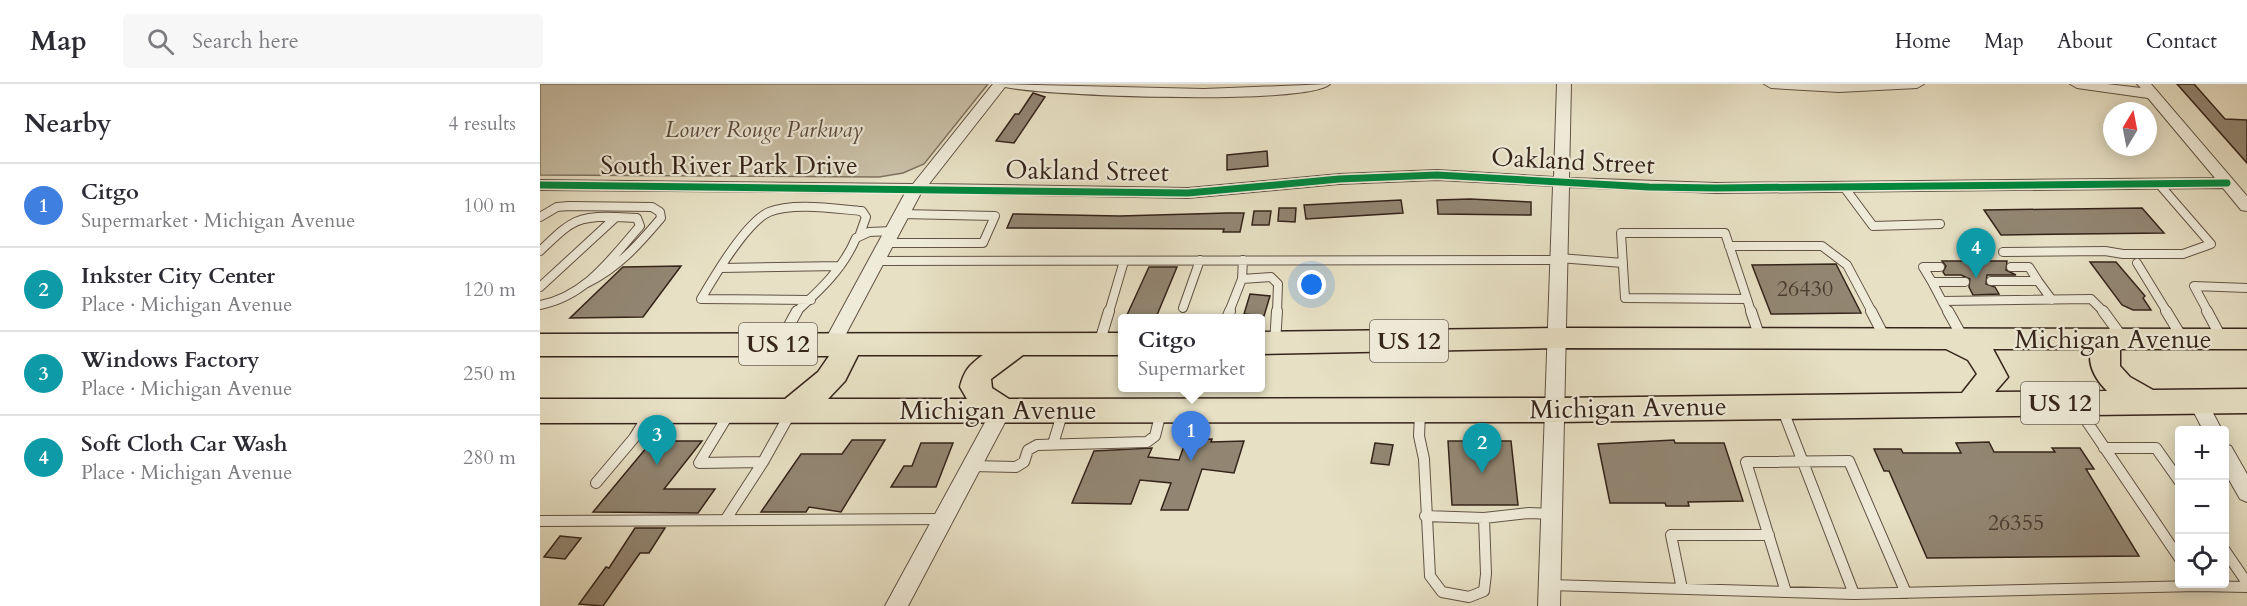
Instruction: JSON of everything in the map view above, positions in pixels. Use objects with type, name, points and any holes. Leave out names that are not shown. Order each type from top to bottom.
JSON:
[{"type":"main road","name":"Michigan Avenue","points":[[1267,343],[1557,338],[2234,339]]},
{"type":"main road","points":[[1954,338],[1979,353],[1991,367],[1993,377],[1971,404]]},
{"type":"main road","points":[[2117,339],[2104,355],[2104,364],[2110,373],[2132,393],[2149,402]]},
{"type":"main road","points":[[792,410],[832,379],[838,371],[844,356],[840,349],[832,344]]},
{"type":"main road","points":[[1002,410],[981,396],[975,387],[978,374],[1017,344]]},
{"type":"main road","name":"US 12","points":[[540,345],[1111,344]]},
{"type":"main road","name":"Michigan Avenue","points":[[540,411],[1556,410],[2247,401]]},
{"type":"street","points":[[832,344],[901,214],[917,189],[1000,84]]},
{"type":"street","points":[[1008,84],[1169,95],[1262,92],[1323,84]]},
{"type":"street","points":[[1550,596],[1564,84]]},
{"type":"street","points":[[1772,84],[1839,88],[1917,84]]},
{"type":"street","points":[[2076,84],[2148,89],[2247,206]]},
{"type":"street","name":"Oakland Street","points":[[917,189],[1188,194],[1404,176],[1481,176],[1649,187],[2227,183]]},
{"type":"street","name":"South River Park Drive","points":[[540,185],[917,189]]},
{"type":"street","points":[[2197,401],[2211,426]]},
{"type":"street","points":[[896,606],[1002,410]]},
{"type":"street","points":[[2229,461],[2247,493]]},
{"type":"lane","points":[[2003,252],[2104,251],[2123,255],[2183,254],[2211,244],[2158,184]]},
{"type":"lane","points":[[1844,187],[1873,226],[1940,224]]},
{"type":"lane","points":[[540,217],[557,207],[568,206],[652,207],[660,212],[661,219],[620,264],[605,276],[587,283]]},
{"type":"lane","points":[[778,344],[795,313],[811,300],[847,259],[866,217],[862,211],[783,209],[770,211],[752,224],[701,299],[811,300]]},
{"type":"lane","points":[[860,234],[983,243],[995,216],[901,214]]},
{"type":"lane","points":[[540,251],[574,220],[591,215],[637,218],[640,222],[640,226],[587,283],[570,297],[540,305]]},
{"type":"lane","points":[[540,288],[616,217]]},
{"type":"lane","points":[[1747,299],[1625,298],[1621,233],[1725,233],[1729,246],[1747,299],[1760,338]]},
{"type":"lane","points":[[1729,246],[1821,246],[1847,265],[1885,338]]},
{"type":"lane","points":[[876,261],[1559,259],[1623,263]]},
{"type":"lane","points":[[1183,308],[1200,260]]},
{"type":"lane","points":[[1229,314],[1242,279],[1243,260]]},
{"type":"lane","points":[[1111,344],[1124,261]]},
{"type":"lane","points":[[2137,263],[2182,339]]},
{"type":"lane","points":[[721,268],[840,266]]},
{"type":"lane","points":[[1940,267],[1923,267],[1942,301],[1954,338]]},
{"type":"lane","points":[[2011,267],[2029,267],[2052,300]]},
{"type":"lane","points":[[1242,279],[1271,277],[1278,284],[1267,343]]},
{"type":"lane","points":[[1991,281],[2038,281]]},
{"type":"lane","points":[[1932,282],[1965,282]]},
{"type":"lane","points":[[2234,339],[2194,286],[2247,288]]},
{"type":"lane","points":[[1942,301],[2091,299],[2106,314],[2117,339]]},
{"type":"lane","points":[[2074,402],[2175,552]]},
{"type":"lane","points":[[1781,406],[1854,594]]},
{"type":"lane","points":[[596,483],[634,438],[651,410]]},
{"type":"lane","points":[[731,410],[699,463],[763,462]]},
{"type":"lane","points":[[726,519],[763,462],[792,410]]},
{"type":"lane","points":[[1053,444],[1063,410]]},
{"type":"lane","points":[[972,466],[1016,467],[1024,462],[1028,450],[1036,444],[1147,442],[1155,436],[1162,410]]},
{"type":"lane","points":[[1420,410],[1419,436],[1424,459],[1425,516],[1430,576],[1442,592],[1469,597],[1484,591],[1485,518]]},
{"type":"lane","points":[[2104,448],[2156,448],[2179,480]]},
{"type":"lane","points":[[1786,592],[1746,462],[1849,461],[1906,593]]},
{"type":"lane","points":[[1425,516],[1485,518],[1529,513],[1552,514]]},
{"type":"lane","points":[[540,521],[943,519]]},
{"type":"lane","points":[[1682,589],[1671,535],[1769,536]]},
{"type":"lane","points":[[2229,557],[2247,585]]},
{"type":"lane","points":[[2229,585],[2247,585]]},
{"type":"lane","points":[[1550,596],[1682,589],[1854,594],[2175,586]]},
{"type":"green space","name":"Lower Rouge Parkway","points":[[540,84],[988,84],[924,164],[903,173],[879,177],[540,175]]},
{"type":"building","points":[[2177,84],[2194,84],[2225,119],[2247,120],[2247,163]]},
{"type":"building","points":[[1033,93],[1045,97],[1014,143],[996,141],[1015,114],[1019,114]]},
{"type":"building","points":[[1267,151],[1268,166],[1227,170],[1227,155]]},
{"type":"building","points":[[1401,200],[1403,213],[1306,219],[1304,205]]},
{"type":"building","points":[[1437,200],[1531,202],[1531,215],[1438,214]]},
{"type":"building","points":[[1279,208],[1296,208],[1295,222],[1278,221]]},
{"type":"building","points":[[2142,208],[2164,233],[2001,235],[1984,210]]},
{"type":"building","points":[[1254,211],[1271,211],[1269,225],[1252,225]]},
{"type":"building","points":[[1244,213],[1240,232],[1223,232],[1224,229],[1007,228],[1013,214],[1120,216]]},
{"type":"building","points":[[1942,261],[2007,261],[2006,270],[2016,275],[1987,275],[1986,284],[1995,287],[1999,294],[1973,295],[1969,287],[1970,279],[1961,275],[1945,275],[1943,272],[1946,266]]},
{"type":"building","points":[[2090,262],[2116,262],[2145,296],[2143,298],[2151,310],[2133,310],[2122,305]]},
{"type":"building","points":[[1836,264],[1861,313],[1771,314],[1752,265]]},
{"type":"building","points":[[681,266],[643,317],[570,318],[623,267]]},
{"type":"building","points":[[1149,267],[1177,267],[1157,314],[1127,314]]},
{"type":"building","points":[[1250,294],[1270,296],[1265,314],[1244,314]]},
{"type":"building","points":[[1212,439],[1211,442],[1244,441],[1234,473],[1202,469],[1188,510],[1161,510],[1171,483],[1140,480],[1131,504],[1072,503],[1094,451],[1152,448],[1148,457],[1179,460],[1186,440]]},
{"type":"building","points":[[852,440],[885,440],[841,512],[809,507],[806,512],[761,512],[801,454],[842,454]]},
{"type":"building","points":[[1674,440],[1675,443],[1724,443],[1743,501],[1688,502],[1689,506],[1666,506],[1665,503],[1610,503],[1598,444]]},
{"type":"building","points":[[652,441],[702,441],[664,489],[715,489],[698,513],[593,512]]},
{"type":"building","points":[[1448,441],[1511,441],[1518,505],[1452,505]]},
{"type":"building","points":[[1989,442],[1994,452],[2055,452],[2052,448],[2080,448],[2094,469],[2086,469],[2139,556],[1927,558],[1889,471],[1884,471],[1874,449],[1901,449],[1903,453],[1961,453],[1956,443]]},
{"type":"building","points":[[921,443],[953,443],[936,487],[891,487],[904,466],[912,466]]},
{"type":"building","points":[[1375,443],[1393,445],[1389,465],[1371,463]]},
{"type":"building","points":[[635,528],[665,528],[649,553],[640,553],[603,606],[579,604],[606,567],[609,568]]},
{"type":"building","points":[[560,536],[581,538],[565,559],[544,557]]},
{"type":"cycle path","points":[[540,185],[1188,193],[1339,179],[1437,175],[1649,187],[1716,188],[2227,183]]},
{"type":"place","name":"Soft Cloth Car Wash","points":[[1976,278]]},
{"type":"place","name":"Citgo","points":[[1191,461]]},
{"type":"place","name":"Windows Factory","points":[[657,465]]},
{"type":"place","name":"Inkster City Center","points":[[1482,473]]}]
